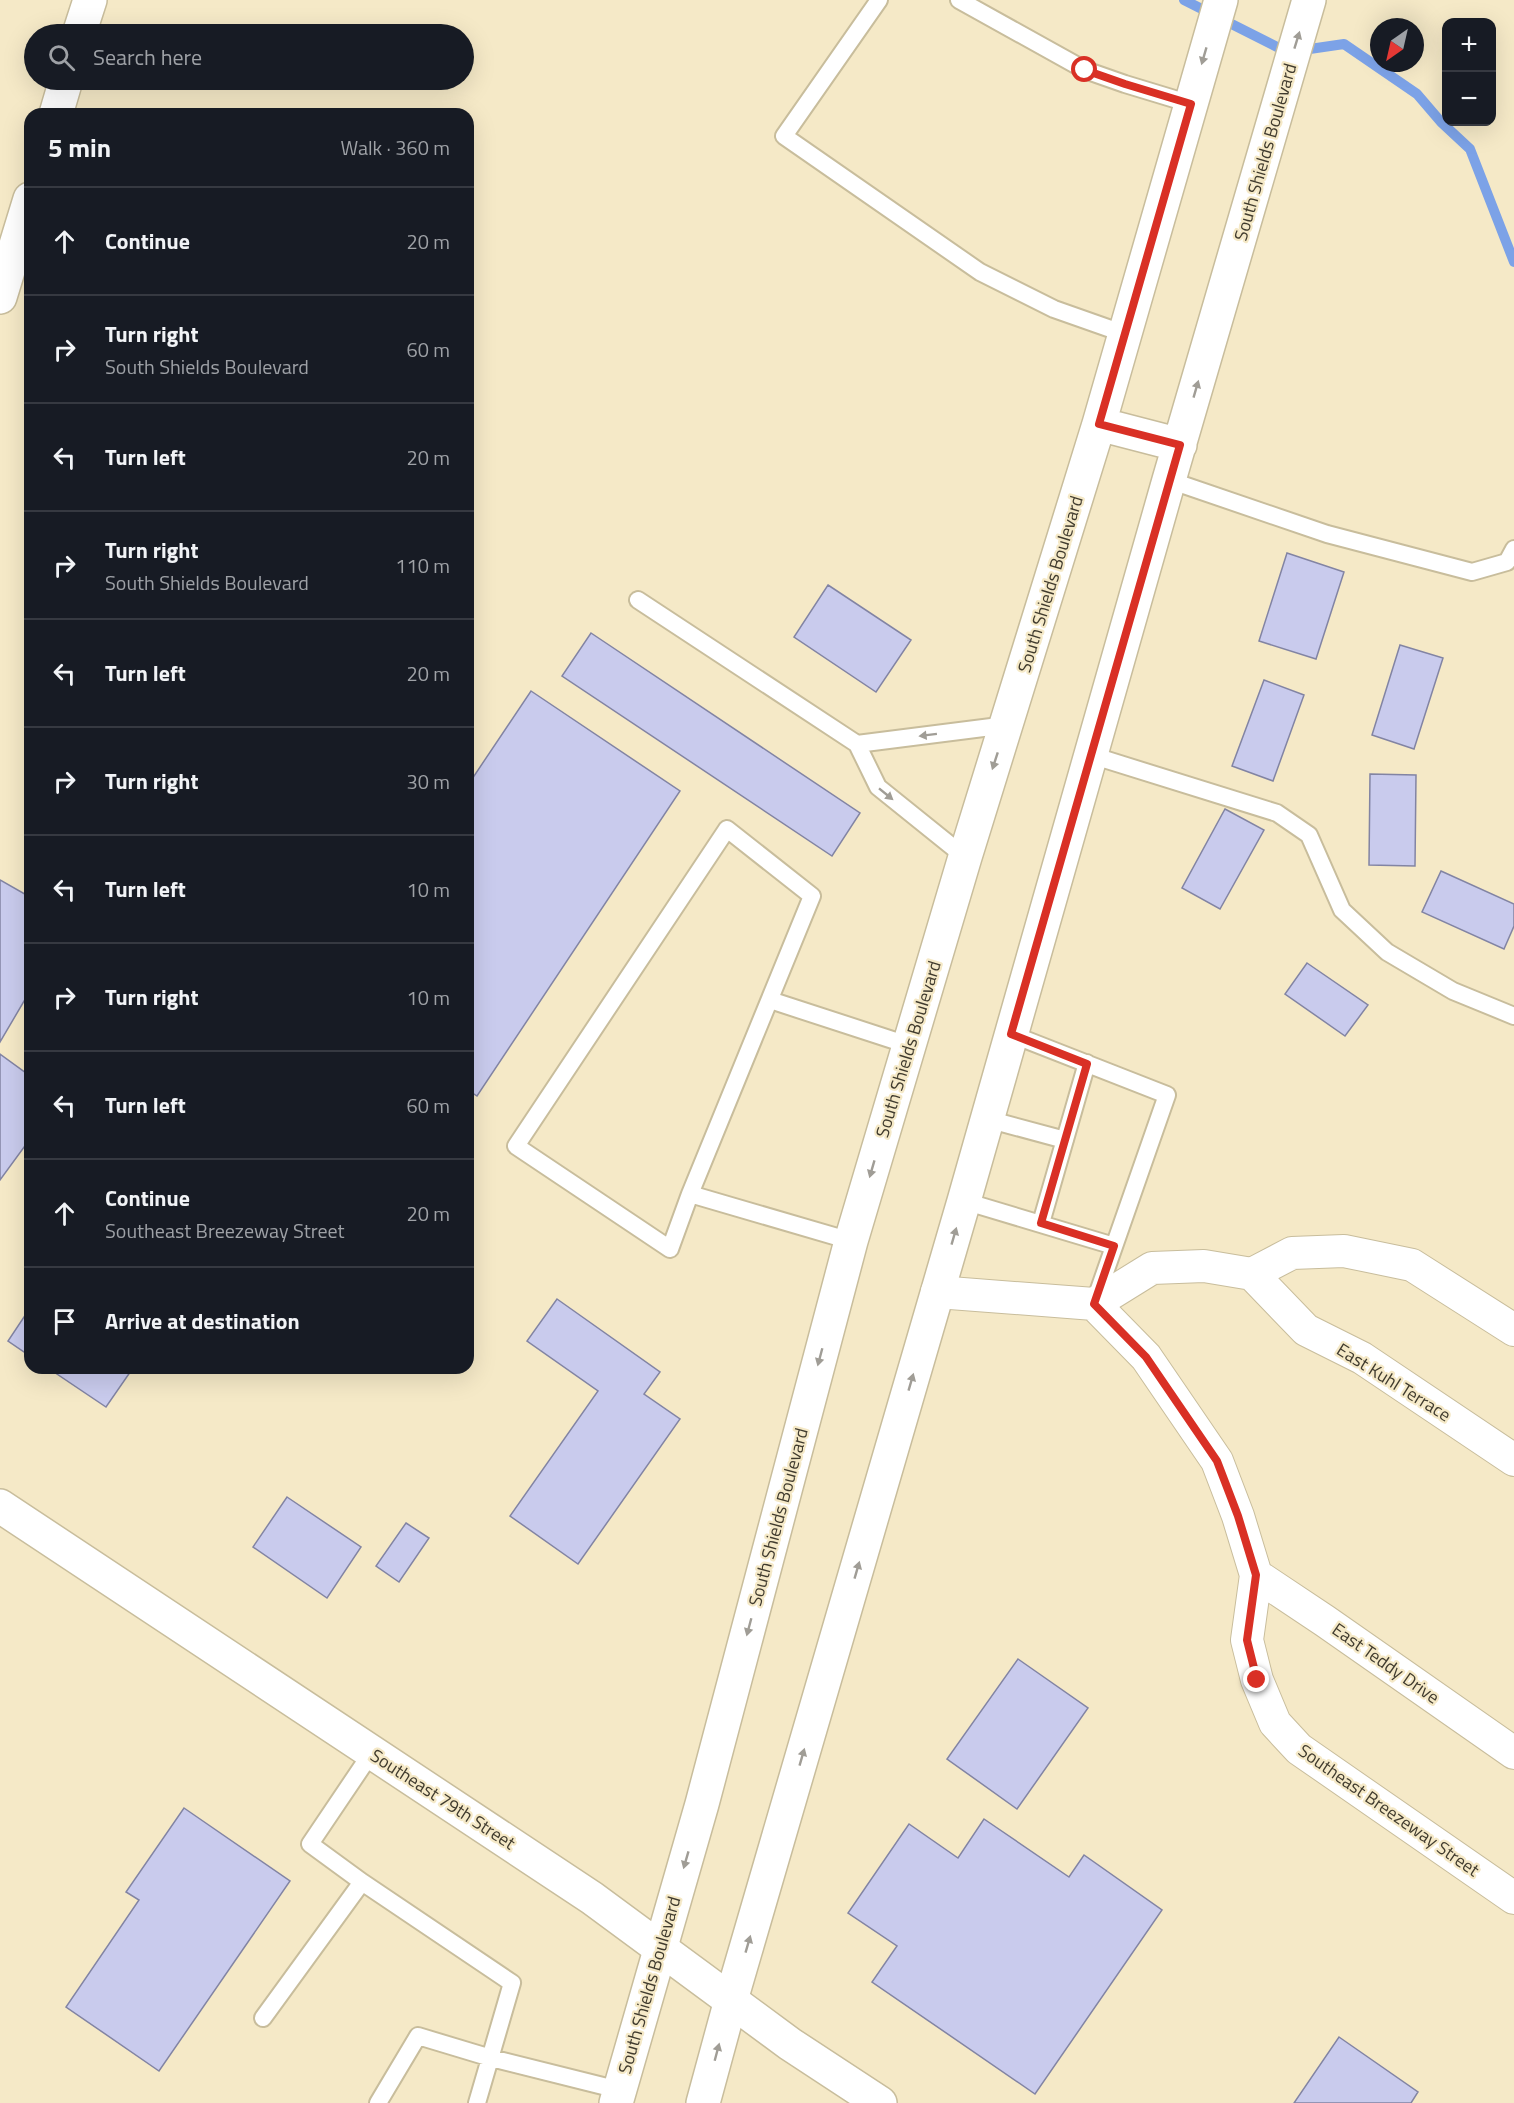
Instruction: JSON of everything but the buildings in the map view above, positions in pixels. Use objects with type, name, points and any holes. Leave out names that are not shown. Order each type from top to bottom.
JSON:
[{"type":"main road","points":[[82,24],[90,0]]},
{"type":"main road","name":"South Shields Boulevard","points":[[617,2096],[705,1792],[851,1240],[965,857],[1099,424],[1221,0]]},
{"type":"main road","name":"South Shields Boulevard","points":[[703,2103],[1309,0]]},
{"type":"main road","points":[[58,108],[63,90]]},
{"type":"main road","points":[[0,297],[24,219]]},
{"type":"main road","points":[[1099,424],[1180,445]]},
{"type":"main road","name":"Southeast 79th Street","points":[[0,1506],[592,1898],[868,2100]]},
{"type":"street","points":[[938,1292],[1094,1304],[1152,1268],[1204,1266],[1252,1274],[1292,1253],[1344,1251],[1412,1265],[1514,1330]]},
{"type":"street","name":"East Kuhl Terrace","points":[[1252,1274],[1305,1330],[1362,1358],[1514,1460]]},
{"type":"street","points":[[1094,1304],[1146,1357],[1217,1461],[1238,1516],[1256,1575]]},
{"type":"street","name":"East Teddy Drive","points":[[1256,1575],[1514,1753]]},
{"type":"street","name":"Southeast Breezeway Street","points":[[1256,1575],[1247,1640],[1257,1680],[1275,1723],[1299,1749],[1514,1898]]},
{"type":"lane","points":[[879,0],[784,136],[980,272],[1054,309],[1125,334]]},
{"type":"lane","points":[[959,0],[1085,70],[1191,104]]},
{"type":"lane","points":[[1169,480],[1327,534],[1472,572],[1506,562],[1514,549]]},
{"type":"lane","points":[[638,600],[857,744],[878,787],[965,857]]},
{"type":"lane","points":[[857,744],[1007,725]]},
{"type":"lane","points":[[1091,755],[1277,813],[1309,835],[1342,910],[1387,952],[1453,991],[1514,1016]]},
{"type":"lane","points":[[727,829],[812,896],[690,1194],[670,1248],[516,1146],[727,829]]},
{"type":"lane","points":[[770,1000],[909,1045]]},
{"type":"lane","points":[[1011,1034],[1167,1095],[1094,1304]]},
{"type":"lane","points":[[1041,1223],[1087,1064]]},
{"type":"lane","points":[[987,1119],[1065,1140]]},
{"type":"lane","points":[[690,1194],[851,1240]]},
{"type":"lane","points":[[964,1201],[1114,1246]]},
{"type":"lane","points":[[372,1752],[310,1844],[362,1882],[512,1983],[477,2103]]},
{"type":"lane","points":[[263,2018],[362,1882]]},
{"type":"lane","points":[[378,2103],[418,2036],[617,2096]]},
{"type":"waterway","points":[[1184,0],[1279,48],[1296,51],[1344,44],[1417,94],[1441,122],[1470,149],[1514,262]]},
{"type":"route","points":[[1085,70],[1191,104],[1099,424],[1180,445],[1011,1034],[1087,1064],[1041,1223],[1114,1246],[1094,1304],[1146,1357],[1217,1461],[1238,1516],[1256,1575],[1247,1640],[1257,1680]]}]
